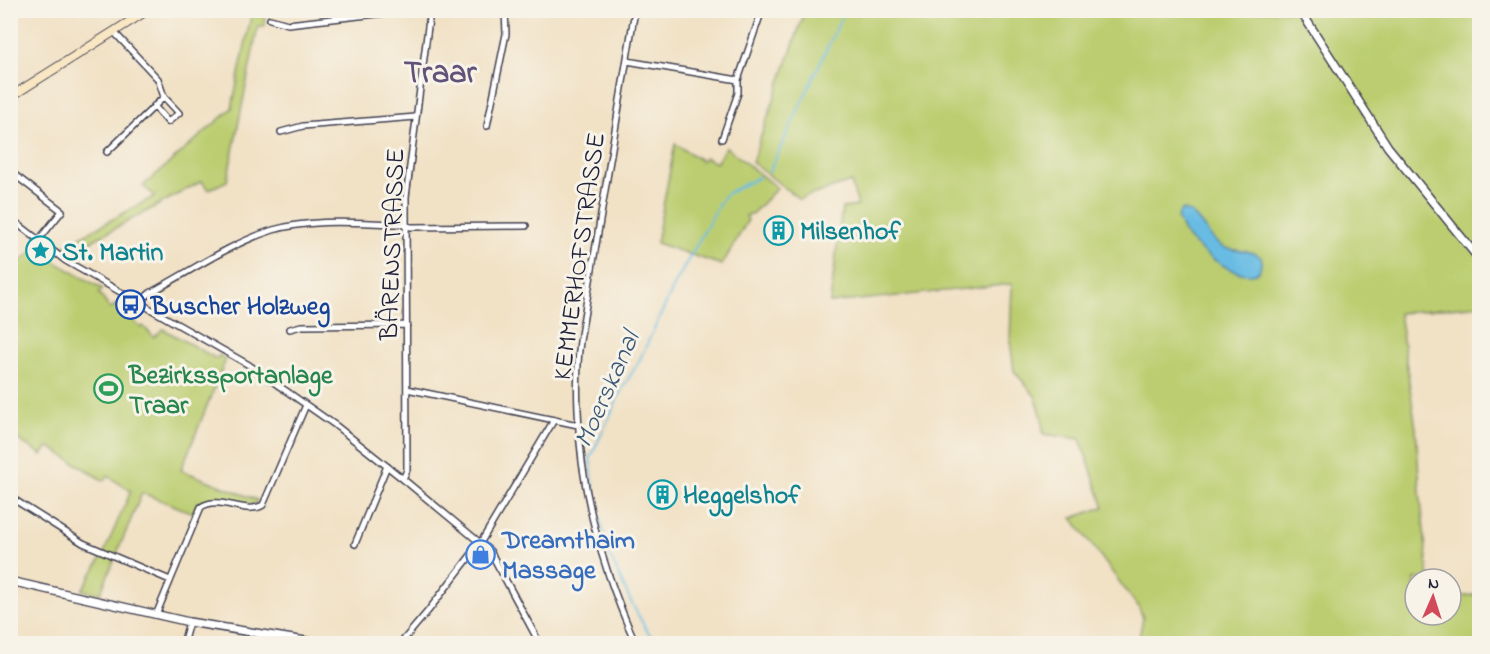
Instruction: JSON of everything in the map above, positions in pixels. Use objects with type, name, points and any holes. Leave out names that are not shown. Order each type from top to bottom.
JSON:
[{"type":"main road","points":[[10,97],[148,10]]},
{"type":"street","points":[[270,19],[288,24],[357,13],[412,10]]},
{"type":"street","name":"BÄRENSTRASSE","points":[[403,479],[407,470],[407,180],[429,19],[428,10]]},
{"type":"street","points":[[488,126],[507,34],[505,10]]},
{"type":"street","name":"KEMMERHOFSTRASSE","points":[[635,10],[578,357],[578,426],[588,504],[600,552],[609,580],[636,644]]},
{"type":"street","points":[[722,139],[738,93],[738,80],[762,10]]},
{"type":"street","points":[[1300,10],[1388,147],[1479,260]]},
{"type":"street","points":[[114,32],[158,79],[164,97],[179,113],[168,122],[154,106]]},
{"type":"street","points":[[627,62],[738,80]]},
{"type":"street","points":[[107,152],[164,97]]},
{"type":"street","points":[[281,132],[303,126],[416,117]]},
{"type":"street","points":[[11,172],[62,211],[38,241]]},
{"type":"street","points":[[10,218],[58,256],[249,365],[387,466],[481,542],[496,559],[540,644]]},
{"type":"street","points":[[139,303],[150,293],[239,244],[274,230],[292,226],[330,223],[526,226]]},
{"type":"street","points":[[290,329],[301,326],[407,325]]},
{"type":"street","points":[[407,389],[578,426]]},
{"type":"street","points":[[156,615],[198,514],[204,505],[216,503],[255,508],[263,505],[306,405]]},
{"type":"street","points":[[400,644],[481,542],[554,420]]},
{"type":"street","points":[[355,544],[387,466]]},
{"type":"street","points":[[10,497],[83,543],[170,580]]},
{"type":"street","points":[[10,581],[189,622],[324,644]]},
{"type":"street","points":[[183,644],[189,622]]},
{"type":"green space","points":[[252,11],[264,11],[265,26],[258,26],[227,181],[208,190],[202,181],[68,254],[60,248],[155,196],[143,186],[232,108]]},
{"type":"green space","points":[[805,11],[1479,11],[1479,305],[1399,313],[1416,429],[1428,567],[1403,567],[1403,627],[1463,627],[1463,596],[1479,594],[1479,643],[1138,643],[1143,618],[1139,608],[1072,518],[1104,507],[1080,439],[1043,434],[1042,417],[1035,396],[1014,371],[1010,341],[1012,284],[830,303],[842,208],[858,206],[851,182],[799,199],[752,162]]},
{"type":"green space","points":[[675,144],[702,161],[705,157],[716,163],[726,147],[777,188],[753,213],[746,216],[748,220],[722,265],[656,243]]},
{"type":"green space","name":"Bezirkssportanlage Traar","points":[[39,247],[57,263],[103,289],[99,293],[110,309],[115,305],[119,306],[141,328],[143,326],[154,337],[163,329],[217,359],[219,355],[226,359],[181,470],[257,500],[255,505],[212,499],[197,503],[193,513],[142,493],[100,594],[82,590],[102,557],[131,491],[108,476],[104,481],[48,446],[42,455],[11,435],[11,268]]},
{"type":"water","points":[[1184,210],[1195,217],[1221,246],[1251,252],[1261,257],[1259,272],[1251,274],[1231,270],[1203,251],[1187,237],[1177,218]]},
{"type":"waterway","name":"Moerskanal","points":[[769,172],[845,10]]},
{"type":"waterway","name":"Moerskanal","points":[[656,642],[647,631],[630,600],[610,556],[596,504],[590,459],[621,391],[639,361],[676,282],[723,197],[759,177]]},
{"type":"place","name":"Milsenhof","points":[[779,230]]},
{"type":"place","name":"St. Martin","points":[[41,251]]},
{"type":"place","name":"Buscher Holzweg","points":[[130,305]]},
{"type":"place","name":"Bezirkssportanlage Traar","points":[[108,389]]},
{"type":"place","name":"Heggelshof","points":[[662,494]]},
{"type":"place","name":"Dreamthaim Massage","points":[[481,554]]},
{"type":"district","name":"Traar","points":[[440,71]]}]
